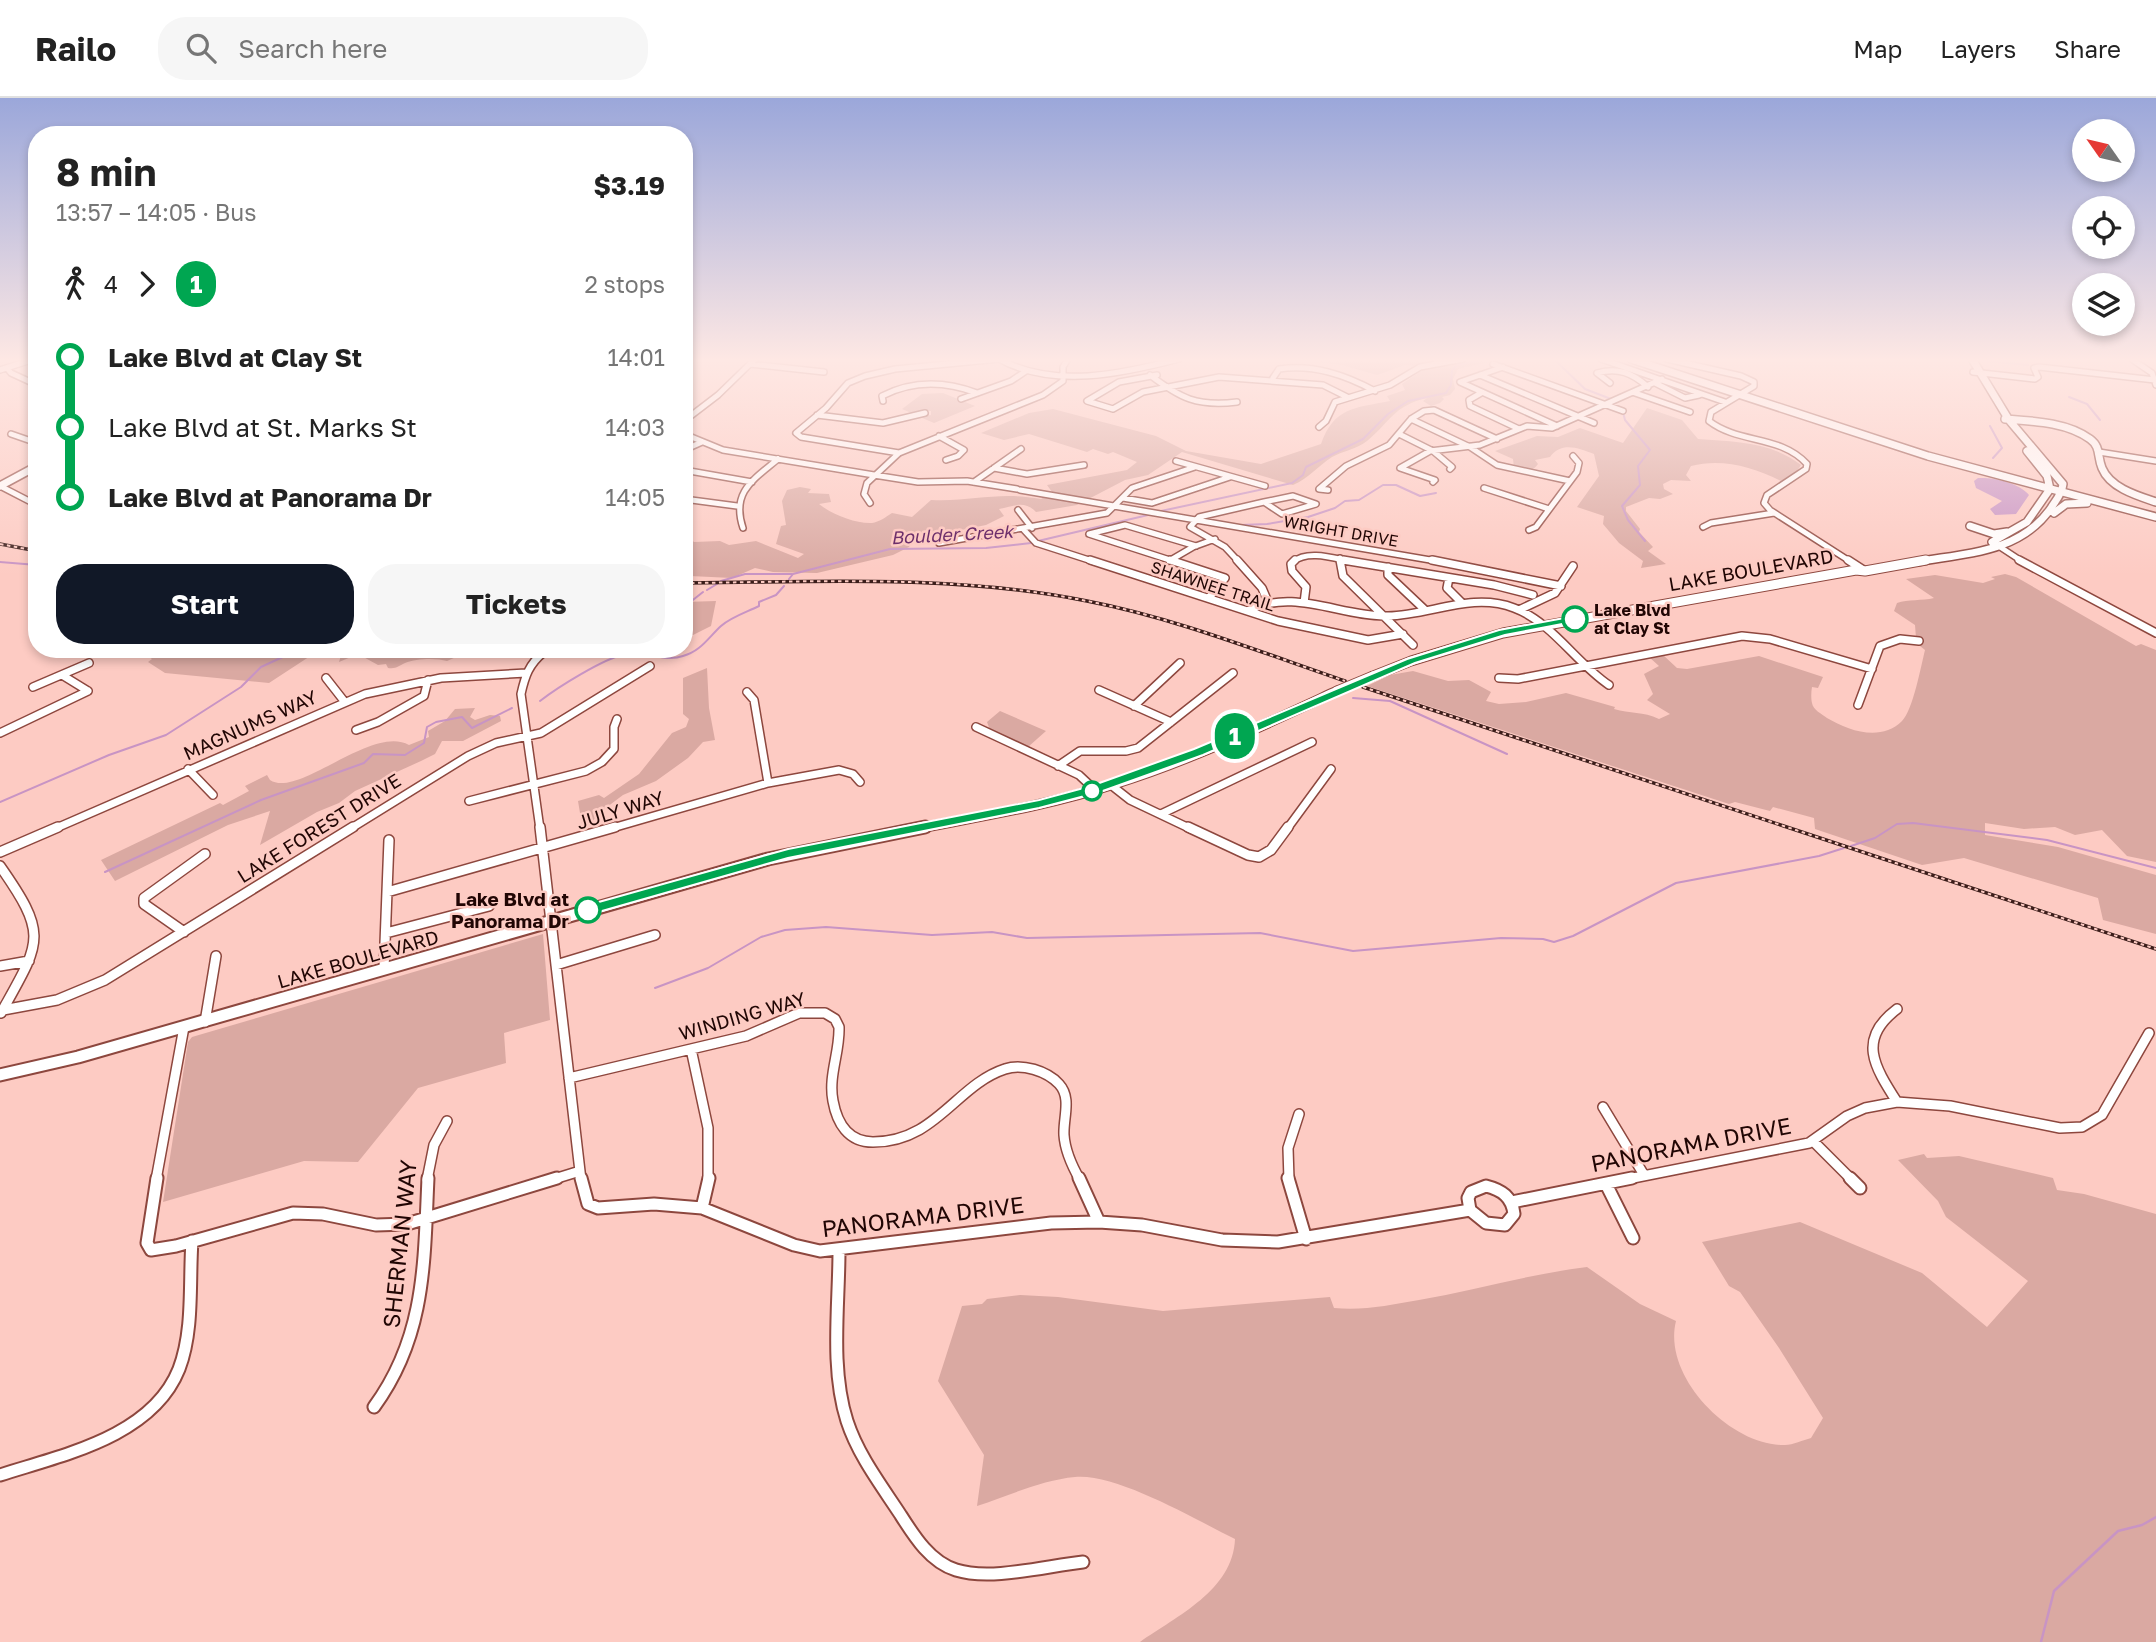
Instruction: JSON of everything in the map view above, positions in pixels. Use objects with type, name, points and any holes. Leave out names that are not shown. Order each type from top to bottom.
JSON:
[{"type":"main road","points":[[1858,431],[2036,488],[2043,494],[2040,512],[2032,523],[2036,528]]},
{"type":"main road","points":[[1866,431],[2051,487]]},
{"type":"main road","points":[[2015,431],[2051,487]]},
{"type":"main road","points":[[2017,431],[2052,468],[2063,490]]},
{"type":"main road","points":[[2070,431],[2092,441],[2099,452],[2102,468],[2111,479],[2156,502]]},
{"type":"main road","points":[[1976,470],[2156,515]]},
{"type":"main road","points":[[0,486],[28,471]]},
{"type":"main road","points":[[2010,474],[2038,477],[2043,471]]},
{"type":"main road","name":"LAKE BOULEVARD","points":[[1860,570],[1947,557],[1996,544],[2023,526],[2051,487]]},
{"type":"main road","name":"LAKE BOULEVARD","points":[[0,1075],[55,1064],[788,854],[1039,804],[1095,790],[1198,752],[1373,676],[1470,642],[1539,625],[2018,540],[2036,528],[2063,490]]},
{"type":"main road","points":[[2043,520],[2062,505],[2072,502],[2156,515]]},
{"type":"main road","points":[[1970,526],[1998,534],[2023,526]]},
{"type":"main road","points":[[1947,557],[1946,555],[1965,548]]},
{"type":"main road","points":[[1924,561],[1935,554]]},
{"type":"main road","points":[[1895,566],[1913,558]]},
{"type":"street","points":[[800,431],[796,435],[899,453]]},
{"type":"street","points":[[870,503],[864,491],[874,475],[899,453],[952,431]]},
{"type":"street","points":[[1328,491],[1319,489],[1348,465],[1389,445],[1402,431]]},
{"type":"street","points":[[1437,431],[1501,466],[1570,481]]},
{"type":"street","points":[[1480,431],[1497,439]]},
{"type":"street","points":[[1433,482],[1435,480],[1400,469],[1433,451],[1470,447],[1515,431]]},
{"type":"street","points":[[1725,431],[1785,448],[1806,463],[1804,471],[1763,498],[1763,503],[1860,570]]},
{"type":"street","points":[[11,434],[28,440]]},
{"type":"street","points":[[1399,434],[1433,451],[1452,467],[1450,469]]},
{"type":"street","points":[[939,436],[964,450],[958,456],[946,460]]},
{"type":"street","name":"WRIGHT DRIVE","points":[[693,438],[723,450],[918,482],[974,482],[1489,570],[1561,586]]},
{"type":"street","points":[[693,446],[702,442]]},
{"type":"street","points":[[974,482],[1021,449]]},
{"type":"street","points":[[2099,452],[2156,461]]},
{"type":"street","points":[[1529,530],[1536,527],[1570,481],[1579,465],[1573,456]]},
{"type":"street","points":[[743,528],[737,506],[741,494],[778,459]]},
{"type":"street","points":[[1176,461],[1265,486]]},
{"type":"street","points":[[993,468],[1027,474],[1084,464]]},
{"type":"street","points":[[939,544],[1107,513],[1115,508],[1132,488],[1195,467]]},
{"type":"street","points":[[693,472],[752,482]]},
{"type":"street","points":[[1123,498],[1152,503],[1230,477]]},
{"type":"street","points":[[0,486],[28,500]]},
{"type":"street","points":[[1484,488],[1549,509]]},
{"type":"street","points":[[1264,502],[1282,514],[1316,504],[1293,496],[1264,502],[1202,516],[1193,521],[1190,529],[1215,539],[1225,547],[1262,588],[1268,602]]},
{"type":"street","points":[[693,500],[737,506]]},
{"type":"street","points":[[1018,510],[1032,528]]},
{"type":"street","points":[[1704,526],[1774,513]]},
{"type":"street","points":[[1196,545],[1127,525],[1094,531],[1089,535],[1225,578],[1209,598]]},
{"type":"street","name":"SHAWNEE TRAIL","points":[[1024,530],[1036,543],[1278,621],[1368,640],[1403,634]]},
{"type":"street","points":[[1169,561],[1196,545],[1215,539]]},
{"type":"street","points":[[1996,544],[2022,562],[2156,633]]},
{"type":"street","points":[[1304,603],[1306,587],[1292,571],[1293,562],[1311,555],[1340,558],[1533,595]]},
{"type":"street","points":[[1340,558],[1343,576],[1413,645]]},
{"type":"street","points":[[1519,610],[1552,595],[1573,566]]},
{"type":"street","points":[[1388,567],[1388,575],[1425,610]]},
{"type":"street","points":[[1450,578],[1447,588],[1462,603]]},
{"type":"street","points":[[1499,603],[1506,588]]},
{"type":"street","points":[[1248,611],[1256,605],[1268,602],[1304,603],[1373,617],[1478,601],[1499,603],[1519,610],[1539,625],[1583,667],[1609,685]]},
{"type":"street","points":[[1499,678],[1518,679],[1641,653],[1746,636],[1770,639],[1872,669]]},
{"type":"street","points":[[1858,705],[1880,646],[1885,642],[1900,639],[1919,641]]},
{"type":"street","points":[[526,673],[536,658]]},
{"type":"street","points":[[33,687],[89,663]]},
{"type":"street","points":[[1134,705],[1181,663]]},
{"type":"street","name":"LAKE FOREST DRIVE","points":[[1,1013],[78,993],[112,976],[468,756],[496,743],[538,734],[650,666]]},
{"type":"street","name":"MAGNUMS WAY","points":[[0,852],[344,701],[377,690],[428,680],[526,673]]},
{"type":"street","name":"PANORAMA DRIVE","points":[[526,673],[521,694],[535,784],[580,1171],[586,1201],[598,1208],[654,1204],[702,1208],[808,1250],[839,1251],[1051,1223],[1123,1223],[1247,1242],[1307,1239],[1470,1210]]},
{"type":"street","points":[[1058,765],[1080,751],[1133,750],[1233,673]]},
{"type":"street","points":[[0,733],[88,691],[62,675]]},
{"type":"street","points":[[326,678],[344,701]]},
{"type":"street","points":[[356,730],[378,722],[424,696],[428,680]]},
{"type":"street","points":[[1099,690],[1171,722]]},
{"type":"street","points":[[747,692],[754,700],[768,783]]},
{"type":"street","points":[[469,801],[586,771],[602,762],[614,749],[614,727],[617,719]]},
{"type":"street","points":[[976,727],[1079,775],[1095,790]]},
{"type":"street","points":[[1161,814],[1312,742]]},
{"type":"street","points":[[188,769],[213,795]]},
{"type":"street","points":[[1111,785],[1127,798],[1248,855],[1259,857],[1271,850],[1331,769]]},
{"type":"street","name":"JULY WAY","points":[[387,892],[768,783],[839,770],[853,774],[860,782]]},
{"type":"street","points":[[384,969],[390,840]]},
{"type":"street","points":[[184,932],[144,904],[144,898],[205,854]]},
{"type":"street","points":[[0,866],[34,920],[34,939],[29,961],[1,1013]]},
{"type":"street","points":[[386,933],[489,906]]},
{"type":"street","points":[[556,965],[655,935]]},
{"type":"street","points":[[205,1021],[216,956]]},
{"type":"street","points":[[0,967],[29,961]]},
{"type":"street","points":[[1897,1009],[1877,1026],[1871,1050],[1897,1102]]},
{"type":"street","name":"WINDING WAY","points":[[569,1078],[746,1036],[799,1013],[816,1012],[831,1016],[840,1029],[832,1082],[836,1114],[846,1133],[857,1140],[870,1143],[892,1142],[909,1135],[1007,1067],[1021,1066],[1057,1080],[1067,1093],[1066,1148],[1092,1199],[1099,1222]]},
{"type":"street","points":[[184,1027],[147,1242],[151,1250],[293,1213],[323,1214],[383,1225],[407,1224],[580,1171]]},
{"type":"street","name":"PANORAMA DRIVE","points":[[1512,1202],[1814,1142],[1847,1116],[1865,1108],[1897,1102],[1950,1106],[2041,1126],[2082,1127],[2102,1115],[2149,1033]]},
{"type":"street","points":[[691,1049],[712,1153],[711,1178],[702,1208]]},
{"type":"street","points":[[1603,1107],[1644,1175]]},
{"type":"street","points":[[1299,1114],[1288,1142],[1286,1168],[1307,1239]]},
{"type":"street","name":"SHERMAN WAY","points":[[374,1407],[396,1376],[412,1340],[422,1287],[428,1161],[435,1138],[447,1121]]},
{"type":"street","points":[[1814,1142],[1860,1188]]},
{"type":"street","points":[[1606,1184],[1633,1238]]},
{"type":"street","points":[[1480,1187],[1500,1190],[1512,1202],[1512,1219],[1501,1226],[1486,1224],[1470,1210],[1468,1198],[1471,1192],[1480,1187]]},
{"type":"street","points":[[0,1475],[102,1440],[138,1418],[170,1386],[182,1357],[192,1241]]},
{"type":"street","points":[[839,1251],[840,1377],[844,1409],[852,1433],[867,1461],[923,1547],[946,1566],[968,1572],[1083,1562]]},
{"type":"shaded area","points":[[986,431],[1137,431],[1156,436],[1186,451],[1261,464],[1321,444],[1326,432],[1377,431],[1367,441],[1332,457],[1293,485],[1182,452],[1148,475],[1125,480],[1077,505],[1036,512],[1023,505],[999,509],[1004,516],[986,525],[946,533],[943,529],[915,536],[909,547],[893,555],[817,573],[773,572],[755,568],[732,578],[693,576],[693,541],[720,541],[729,545],[756,541],[798,558],[804,554],[776,544],[781,526],[786,525],[782,501],[787,490],[800,487],[811,489],[808,493],[829,494],[831,502],[819,504],[844,518],[872,523],[892,513],[912,517],[931,500],[998,496],[1041,499],[1052,492],[1047,485],[1127,470],[1137,462],[1113,452],[1108,454],[1093,449],[1087,452],[1029,434],[1004,440],[981,433]]},
{"type":"shaded area","points":[[1573,431],[1589,431],[1623,443],[1631,431],[1691,431],[1698,439],[1765,447],[1801,465],[1797,471],[1781,481],[1737,465],[1714,463],[1691,466],[1686,475],[1691,481],[1671,480],[1663,484],[1664,489],[1673,494],[1660,499],[1649,498],[1626,507],[1626,511],[1640,529],[1639,532],[1653,547],[1648,551],[1666,564],[1641,568],[1643,561],[1619,543],[1603,524],[1604,516],[1577,507],[1599,476],[1594,454],[1565,447],[1550,457],[1535,460],[1538,464],[1527,470],[1514,468],[1513,459],[1495,451],[1537,436],[1558,437]]},
{"type":"shaded area","points":[[1978,478],[2006,482],[2029,495],[2016,514],[1995,515],[1990,509],[2002,501],[1976,488],[1974,481]]},
{"type":"shaded area","points":[[2005,574],[2016,577],[2136,646],[2141,644],[2156,650],[2156,862],[2127,856],[2102,830],[2075,835],[2055,827],[2024,829],[1985,823],[1985,835],[2058,847],[2156,875],[2156,934],[2103,920],[2098,898],[1964,858],[1922,865],[1815,829],[1814,818],[1773,807],[1770,811],[1735,802],[1729,804],[1367,686],[1390,675],[1413,671],[1448,681],[1469,680],[1491,692],[1486,701],[1499,704],[1526,702],[1566,693],[1615,707],[1614,709],[1659,719],[1670,714],[1647,700],[1653,694],[1644,674],[1659,666],[1649,657],[1662,654],[1677,668],[1687,669],[1759,656],[1823,677],[1818,688],[1812,687],[1811,700],[1814,708],[1845,727],[1875,733],[1894,727],[1906,715],[1925,650],[1920,646],[1920,639],[1916,638],[1915,625],[1894,611],[1897,603],[1934,598],[1906,579],[1935,575],[1983,583],[1995,579],[1991,577]]},
{"type":"shaded area","points":[[716,601],[711,626],[693,635],[693,602]]},
{"type":"shaded area","points":[[307,658],[269,683],[165,673],[148,662],[152,659]]},
{"type":"shaded area","points":[[365,658],[454,658],[447,661],[421,659],[395,668],[388,668],[386,664],[378,665]]},
{"type":"shaded area","points":[[707,668],[709,708],[715,740],[703,742],[688,758],[656,781],[623,795],[599,813],[592,822],[582,825],[578,801],[599,795],[604,798],[639,774],[672,733],[686,727],[689,719],[683,714],[683,678]]},
{"type":"shaded area","points":[[475,708],[470,717],[475,720],[490,715],[500,716],[501,721],[463,741],[442,741],[435,754],[355,791],[339,803],[317,812],[260,845],[270,811],[228,825],[115,881],[101,860],[220,803],[223,805],[249,791],[245,786],[267,775],[270,780],[282,783],[298,780],[376,744],[394,741],[409,745],[429,737],[428,731],[445,721],[455,709]]},
{"type":"shaded area","points":[[1000,711],[1046,731],[1028,747],[990,730],[987,722]]},
{"type":"shaded area","points":[[543,934],[550,1020],[504,1033],[506,1063],[418,1088],[358,1162],[304,1161],[163,1202],[188,1042],[192,1037]]},
{"type":"shaded area","points":[[1924,1154],[1927,1158],[1959,1156],[2053,1178],[2057,1190],[2084,1194],[2156,1214],[2156,1642],[1140,1642],[1201,1600],[1214,1587],[1225,1573],[1232,1557],[1235,1539],[1156,1499],[1112,1482],[1092,1478],[1075,1477],[1050,1481],[977,1506],[984,1455],[938,1381],[962,1306],[982,1304],[987,1299],[1020,1295],[1058,1297],[1163,1311],[1330,1297],[1334,1308],[1355,1309],[1419,1300],[1587,1267],[1640,1304],[1676,1321],[1674,1342],[1679,1364],[1690,1385],[1723,1421],[1743,1434],[1764,1442],[1791,1444],[1811,1438],[1823,1418],[1779,1348],[1740,1292],[1729,1286],[1702,1242],[1800,1222],[1922,1273],[1987,1327],[2028,1281],[1946,1217],[1938,1201],[1898,1160]]},
{"type":"waterway","name":"Boulder Creek","points":[[1161,511],[1292,483],[1303,475],[1306,467],[1363,439],[1371,431]]},
{"type":"waterway","points":[[1634,431],[1650,450],[1638,466],[1640,485],[1622,506],[1628,520],[1645,541]]},
{"type":"waterway","points":[[1993,431],[2002,448],[1993,458]]},
{"type":"waterway","points":[[1240,525],[1267,524],[1308,517],[1335,508],[1345,501],[1359,500],[1383,485],[1396,485],[1420,496],[1436,493]]},
{"type":"waterway","name":"Boulder Creek","points":[[1038,541],[1148,515]]},
{"type":"waterway","name":"Boulder Creek","points":[[789,579],[793,574],[890,549],[986,548],[1031,543]]},
{"type":"waterway","name":"Boulder Creek","points":[[0,562],[28,564]]},
{"type":"waterway","name":"Boulder Creek","points":[[721,581],[745,574],[792,574]]},
{"type":"waterway","name":"Boulder Creek","points":[[707,590],[717,584]]},
{"type":"waterway","points":[[693,651],[725,623],[759,606],[759,602],[776,595],[784,586]]},
{"type":"waterway","name":"Boulder Creek","points":[[693,600],[703,592]]},
{"type":"waterway","points":[[0,802],[109,755],[166,735],[241,687],[261,667],[280,658]]},
{"type":"waterway","points":[[540,701],[581,674],[613,658]]},
{"type":"waterway","points":[[668,658],[676,658]]},
{"type":"waterway","points":[[1353,698],[1390,701],[1507,754]]},
{"type":"waterway","points":[[105,872],[261,800],[364,763],[373,754],[405,755],[424,743],[427,727],[436,722],[462,717],[472,728],[512,708]]},
{"type":"waterway","points":[[1851,846],[1875,838],[1897,824],[1913,823],[2047,840],[2156,868]]},
{"type":"waterway","points":[[655,988],[708,968],[761,937],[785,930],[826,927],[932,935],[992,932],[1027,938],[1260,933],[1353,951],[1501,938],[1543,939],[1554,942],[1573,936],[1676,883],[1819,856],[1844,848]]},
{"type":"waterway","points":[[2041,1642],[2054,1591],[2118,1531],[2142,1525],[2156,1517]]},
{"type":"railway","points":[[0,544],[28,549]]},
{"type":"railway","points":[[693,583],[936,583],[1037,592],[1152,617],[1345,681]]},
{"type":"railway","points":[[1363,687],[2156,949]]},
{"type":"bus line","name":"1","points":[[588,910],[788,854],[1039,804],[1095,790],[1198,752],[1411,661],[1503,633],[1575,619]]},
{"type":"place","name":"Lake Blvd at Clay St","points":[[1575,619]]},
{"type":"place","name":"Lake Blvd at Panorama Dr","points":[[588,910]]}]
